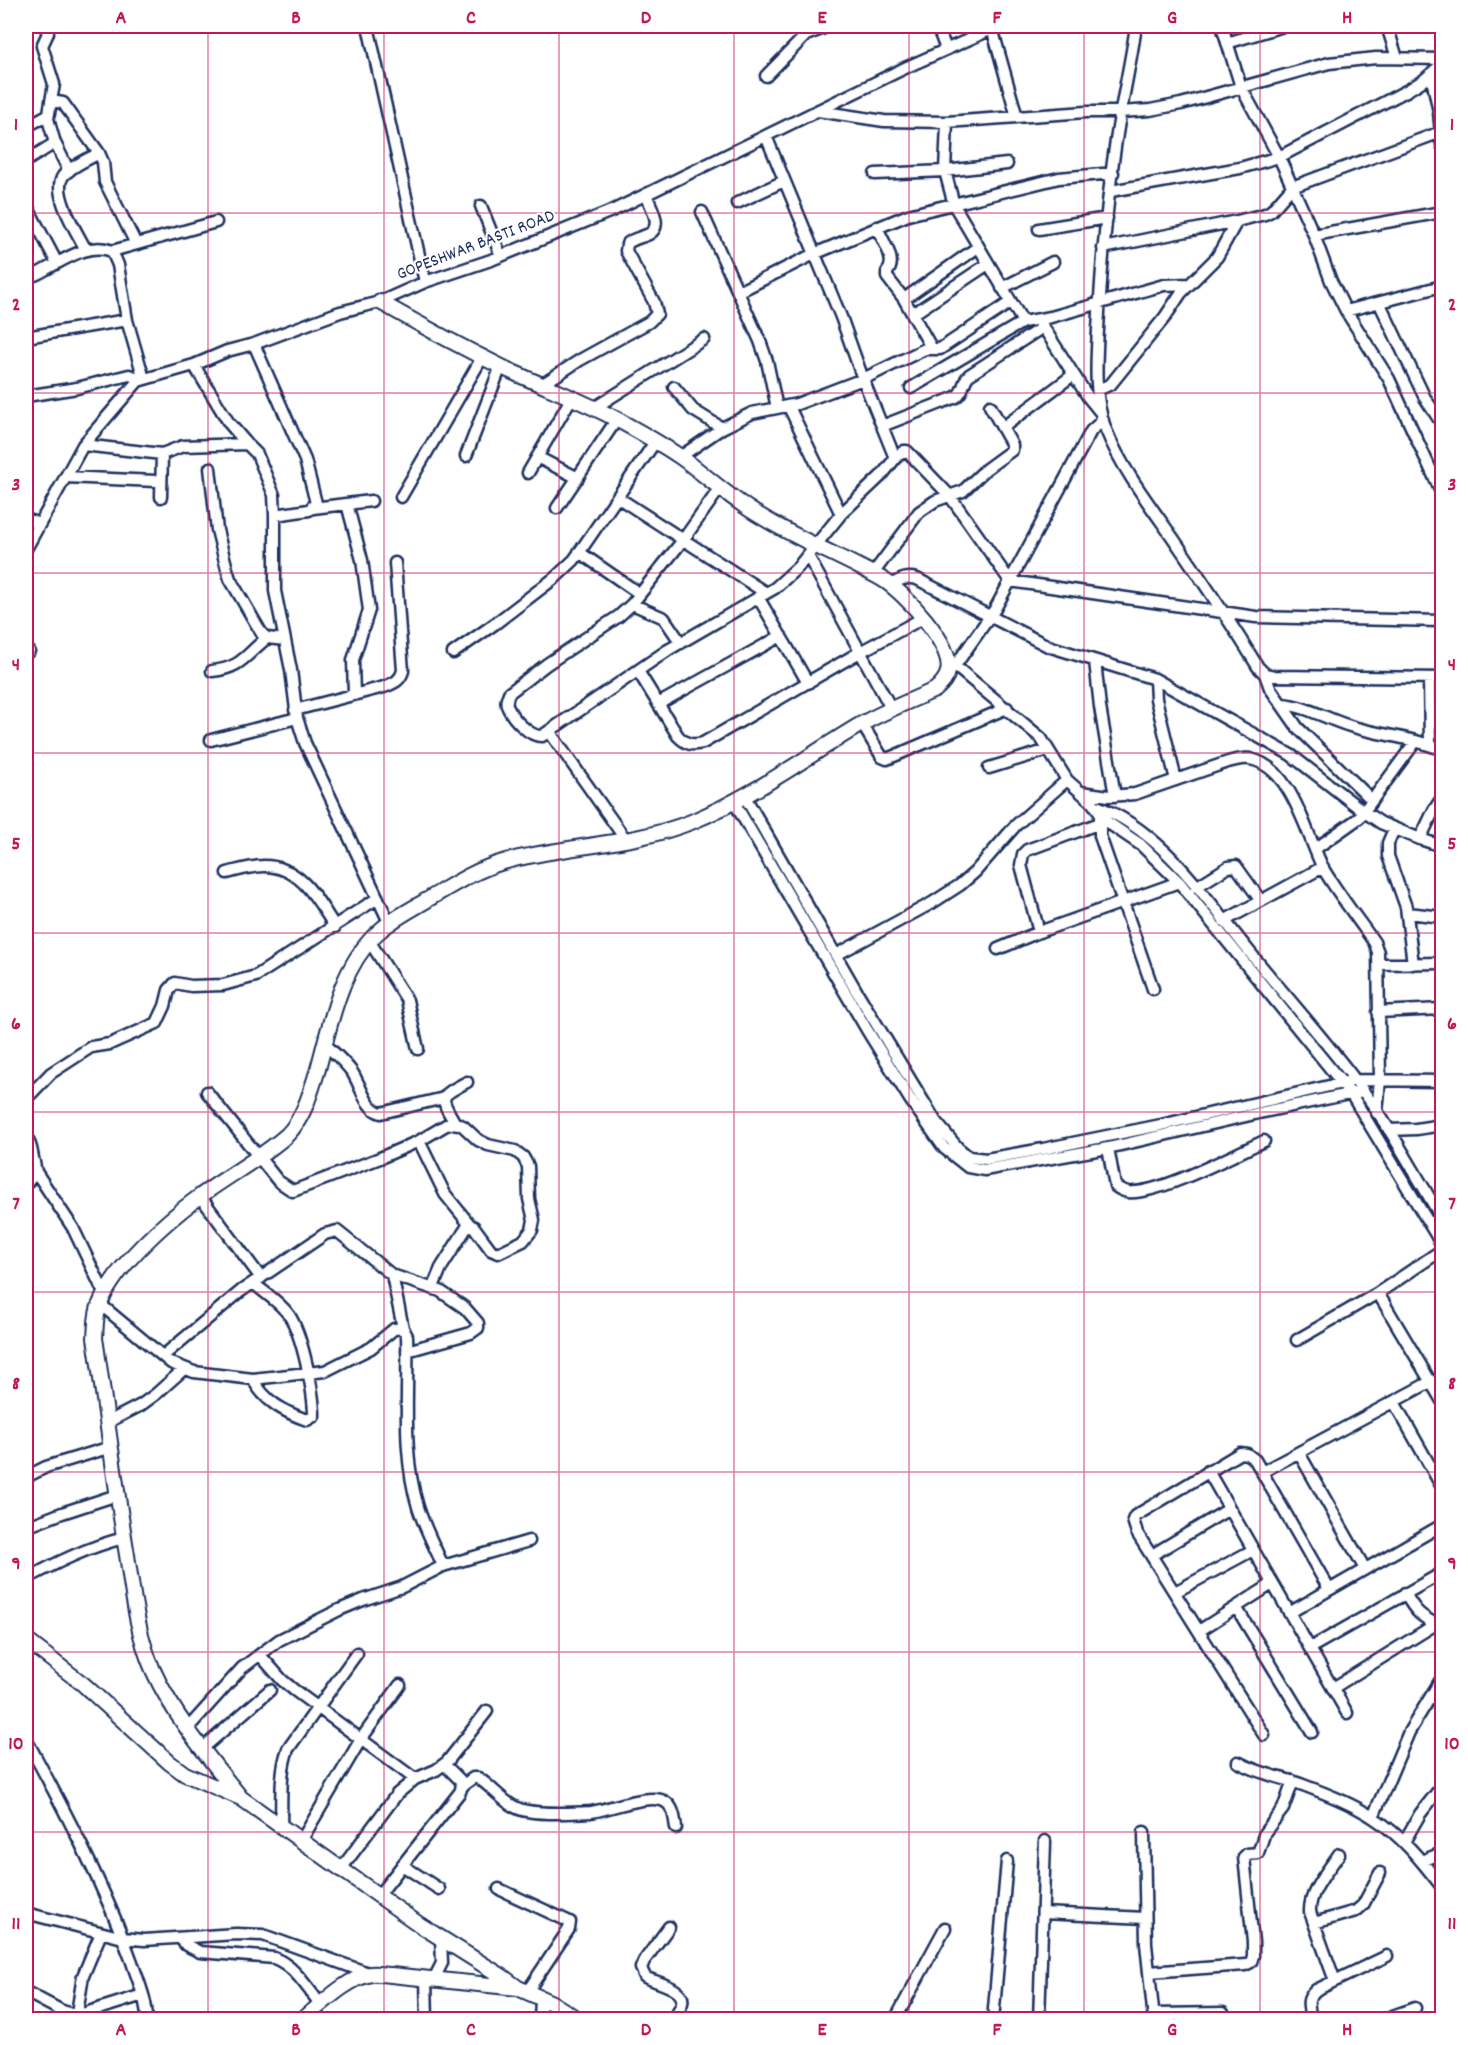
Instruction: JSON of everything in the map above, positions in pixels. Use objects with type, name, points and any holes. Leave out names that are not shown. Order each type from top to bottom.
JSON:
[{"type":"street","points":[[45,26],[48,33],[42,46],[54,84],[49,114],[50,129],[69,171]]},
{"type":"street","points":[[368,26],[425,282]]},
{"type":"street","points":[[766,76],[806,35],[829,26]]},
{"type":"street","points":[[937,26],[946,49]]},
{"type":"street","points":[[1136,26],[1120,112],[1103,248],[1096,357],[1102,417],[1110,440],[1134,483],[1226,614],[1258,667],[1265,674],[1270,688],[1308,740],[1372,800]]},
{"type":"street","points":[[1222,26],[1241,87],[1279,157],[1314,235],[1331,280],[1346,311],[1389,379],[1443,494]]},
{"type":"street","points":[[1227,43],[1283,26]]},
{"type":"street","points":[[1387,26],[1397,58]]},
{"type":"street","points":[[995,27],[1017,117]]},
{"type":"street","name":"GOPESHWAR BASTI ROAD","points":[[141,380],[254,344],[340,312],[380,302],[425,282],[501,256],[614,210],[995,27]]},
{"type":"street","points":[[818,111],[884,121],[948,122],[1150,110],[1181,104],[1329,63],[1356,59],[1443,59]]},
{"type":"street","points":[[1111,191],[1240,168],[1279,157],[1408,90],[1443,64]]},
{"type":"street","points":[[1103,248],[1237,221],[1271,211],[1292,188],[1442,139],[1431,74]]},
{"type":"street","points":[[51,101],[63,103],[99,153],[103,162],[105,182],[136,244]]},
{"type":"street","points":[[26,127],[49,114]]},
{"type":"street","points":[[948,122],[945,171],[954,205],[1023,322]]},
{"type":"street","points":[[766,136],[841,317],[862,379],[895,458]]},
{"type":"street","points":[[26,161],[55,143]]},
{"type":"street","points":[[86,250],[62,201],[61,183],[63,176],[69,171],[99,153]]},
{"type":"street","points":[[875,174],[945,171],[1007,164]]},
{"type":"street","points":[[738,292],[814,254],[908,215],[1059,178],[1113,173]]},
{"type":"street","points":[[737,203],[784,181]]},
{"type":"street","points":[[543,384],[580,360],[649,322],[657,314],[654,302],[626,251],[627,244],[631,240],[655,229],[657,223],[645,194]]},
{"type":"street","points":[[26,204],[57,263]]},
{"type":"street","points":[[481,206],[501,256]]},
{"type":"street","points":[[702,212],[760,341],[767,361],[777,408]]},
{"type":"street","points":[[1314,235],[1443,212]]},
{"type":"street","points":[[1039,229],[1107,218]]},
{"type":"street","points":[[1098,390],[1112,384],[1189,284],[1217,257],[1237,221]]},
{"type":"street","points":[[112,251],[216,222]]},
{"type":"street","points":[[877,227],[892,261],[887,277],[904,298],[932,349]]},
{"type":"street","points":[[26,291],[27,276],[86,250],[104,247],[112,251],[118,265],[127,320],[141,380]]},
{"type":"street","points":[[904,298],[978,247]]},
{"type":"street","points":[[1002,288],[1053,261]]},
{"type":"street","points":[[913,314],[988,264]]},
{"type":"street","points":[[882,426],[961,394],[969,375],[1041,323],[1099,303],[1164,285],[1189,284]]},
{"type":"street","points":[[1346,311],[1443,286]]},
{"type":"street","points":[[380,302],[501,366],[617,419],[680,457],[759,516],[812,551],[872,575],[900,592],[923,618],[944,647],[952,663],[1041,738],[1067,780],[1081,792],[1098,814],[1149,852],[1179,882],[1352,1094],[1443,1245]]},
{"type":"street","points":[[680,457],[722,428],[752,413],[789,407],[862,379],[925,349],[940,349],[1011,302]]},
{"type":"street","points":[[1380,304],[1425,398],[1443,424]]},
{"type":"street","points":[[26,337],[127,320]]},
{"type":"street","points":[[911,388],[1023,322],[1041,323]]},
{"type":"street","points":[[1041,323],[1102,417]]},
{"type":"street","points":[[594,408],[704,339]]},
{"type":"street","points":[[254,344],[305,460],[316,503],[313,508]]},
{"type":"street","points":[[401,497],[483,357]]},
{"type":"street","points":[[194,364],[229,423],[257,454],[274,495],[275,591],[291,670],[296,714],[305,743],[389,922]]},
{"type":"street","points":[[466,456],[501,366]]},
{"type":"street","points":[[26,396],[77,388],[129,375],[141,380]]},
{"type":"street","points":[[1002,428],[1073,375]]},
{"type":"street","points":[[26,549],[83,446],[141,380]]},
{"type":"street","points":[[674,387],[693,410],[722,428]]},
{"type":"street","points":[[528,473],[572,397]]},
{"type":"street","points":[[872,575],[919,512],[935,501],[963,491],[986,469],[1012,450],[990,406]]},
{"type":"street","points":[[789,407],[841,514]]},
{"type":"street","points":[[241,1798],[202,1749],[167,1699],[140,1635],[117,1496],[95,1338],[96,1319],[102,1300],[126,1263],[147,1241],[200,1196],[288,1134],[311,1093],[342,987],[351,968],[370,942],[389,922],[462,880],[501,863],[626,840],[666,831],[690,822],[739,799],[862,724],[935,690],[943,683],[952,663],[990,618],[1091,431],[1102,417]]},
{"type":"street","points":[[557,508],[617,419]]},
{"type":"street","points":[[453,653],[556,577],[574,560],[655,442]]},
{"type":"street","points":[[83,446],[162,454],[183,446],[248,444]]},
{"type":"street","points":[[720,488],[683,540],[632,604],[619,616],[547,664],[509,693],[506,700],[507,707],[531,734],[542,736],[681,643],[788,577],[841,514],[882,475],[900,452],[907,452],[950,496],[1010,581],[1256,617],[1443,621]]},
{"type":"street","points":[[161,497],[162,454]]},
{"type":"street","points":[[537,458],[578,478]]},
{"type":"street","points":[[210,468],[217,530],[230,579],[262,634],[267,638],[285,640]]},
{"type":"street","points":[[65,477],[156,481]]},
{"type":"street","points":[[617,497],[762,595],[781,636],[808,683]]},
{"type":"street","points":[[275,514],[371,501]]},
{"type":"street","points":[[347,504],[362,560],[369,610],[353,660],[354,695]]},
{"type":"street","points":[[26,519],[39,525]]},
{"type":"street","points":[[812,551],[860,652],[892,710]]},
{"type":"street","points":[[579,552],[640,594]]},
{"type":"street","points":[[211,740],[384,687],[400,678],[403,670],[395,563]]},
{"type":"street","points":[[890,585],[904,578],[917,579],[1048,646],[1155,679],[1291,755],[1381,823],[1443,846]]},
{"type":"street","points":[[632,604],[664,618],[681,643]]},
{"type":"street","points":[[638,671],[678,736],[685,743],[694,746],[923,618]]},
{"type":"street","points":[[658,704],[781,636]]},
{"type":"street","points":[[212,671],[232,667],[267,638]]},
{"type":"street","points":[[1095,661],[1098,698],[1115,796]]},
{"type":"street","points":[[1265,674],[1443,678]]},
{"type":"street","points":[[1429,678],[1430,744]]},
{"type":"street","points":[[1155,679],[1156,699],[1176,780]]},
{"type":"street","points":[[1282,704],[1301,707],[1355,728],[1430,744],[1443,750]]},
{"type":"street","points":[[862,724],[882,757],[887,759],[1007,708]]},
{"type":"street","points":[[549,731],[626,840]]},
{"type":"street","points":[[1315,849],[1352,824],[1416,741]]},
{"type":"street","points":[[989,768],[1048,750]]},
{"type":"street","points":[[1081,792],[1115,796],[1135,794],[1242,759],[1260,762],[1285,785],[1295,801],[1323,867],[1374,942],[1378,952],[1380,1079],[1377,1113]]},
{"type":"street","points":[[836,955],[932,903],[960,885],[975,872],[1016,825],[1067,780]]},
{"type":"street","points":[[1420,839],[1434,810],[1443,798]]},
{"type":"street","points":[[739,799],[936,1122],[958,1148],[969,1156],[978,1159],[1043,1149],[1161,1125],[1355,1080],[1443,1081]]},
{"type":"street","points":[[739,799],[867,1030],[911,1101],[944,1148],[968,1167],[984,1170],[1108,1148],[1363,1091]]},
{"type":"street","points":[[1039,932],[1021,865],[1023,854],[1027,850],[1098,814],[1112,811],[1149,836],[1183,870],[1355,1080],[1389,1130],[1442,1218]]},
{"type":"street","points":[[1098,814],[1100,836],[1153,989]]},
{"type":"street","points":[[1394,829],[1388,843],[1388,856],[1407,913],[1413,964]]},
{"type":"street","points":[[227,873],[262,866],[275,867],[294,874],[308,885],[334,927]]},
{"type":"street","points":[[1196,887],[1228,867],[1236,866],[1261,901]]},
{"type":"street","points":[[1224,921],[1323,867]]},
{"type":"street","points":[[998,949],[1179,882]]},
{"type":"street","points":[[26,1099],[51,1073],[91,1047],[110,1044],[157,1023],[169,990],[175,983],[191,986],[223,984],[256,976],[378,898]]},
{"type":"street","points":[[1407,913],[1443,917]]},
{"type":"street","points":[[370,942],[407,1000],[418,1049]]},
{"type":"street","points":[[1379,964],[1443,963]]},
{"type":"street","points":[[1378,1012],[1443,1009]]},
{"type":"street","points":[[325,1044],[352,1073],[375,1112],[381,1113],[444,1098]]},
{"type":"street","points":[[455,1123],[444,1104],[444,1098],[446,1094],[467,1082]]},
{"type":"street","points":[[207,1092],[278,1181],[293,1191],[380,1158],[419,1141],[446,1125],[455,1123],[463,1126],[478,1140],[515,1151],[523,1157],[528,1166],[529,1199],[534,1220],[532,1230],[523,1241],[498,1253],[491,1250],[477,1230],[470,1226],[445,1194],[419,1141]]},
{"type":"street","points":[[1389,1130],[1443,1125]]},
{"type":"street","points":[[26,1133],[36,1172],[73,1228],[102,1300],[171,1363],[194,1372],[253,1379],[309,1373],[336,1366],[371,1348],[394,1329],[402,1328]]},
{"type":"street","points":[[1108,1148],[1115,1186],[1128,1192],[1169,1184],[1264,1141]]},
{"type":"street","points":[[26,1182],[36,1172]]},
{"type":"street","points":[[200,1196],[257,1280],[290,1316],[309,1373],[314,1416],[307,1420],[270,1401],[259,1390],[253,1379]]},
{"type":"street","points":[[433,1287],[455,1245],[470,1226]]},
{"type":"street","points":[[163,1356],[257,1280],[325,1234],[337,1231],[392,1275],[433,1287],[465,1308],[478,1323],[478,1328],[471,1334],[407,1351]]},
{"type":"street","points":[[1297,1340],[1378,1293],[1443,1250]]},
{"type":"street","points":[[392,1275],[402,1328],[407,1336],[406,1426],[409,1462],[418,1507],[443,1566]]},
{"type":"street","points":[[1378,1293],[1443,1401]]},
{"type":"street","points":[[108,1422],[149,1400],[184,1369]]},
{"type":"street","points":[[1262,1472],[1431,1381]]},
{"type":"street","points":[[1394,1402],[1443,1487]]},
{"type":"street","points":[[26,1477],[46,1467],[111,1446]]},
{"type":"street","points":[[1264,1735],[1133,1524],[1135,1516],[1240,1453],[1247,1454],[1255,1460],[1329,1589]]},
{"type":"street","points":[[1299,1453],[1365,1569]]},
{"type":"street","points":[[1208,1471],[1347,1713]]},
{"type":"street","points":[[26,1527],[117,1496]]},
{"type":"street","points":[[1152,1555],[1229,1509]]},
{"type":"street","points":[[1289,1613],[1443,1525]]},
{"type":"street","points":[[26,1579],[98,1544],[124,1538]]},
{"type":"street","points":[[188,1728],[242,1668],[279,1640],[339,1610],[402,1587],[443,1566],[529,1541]]},
{"type":"street","points":[[1174,1592],[1253,1550]]},
{"type":"street","points":[[1310,1648],[1443,1573]]},
{"type":"street","points":[[1199,1631],[1272,1584]]},
{"type":"street","points":[[1405,1593],[1419,1615],[1440,1626]]},
{"type":"street","points":[[1236,1607],[1312,1732]]},
{"type":"street","points":[[1333,1688],[1440,1626]]},
{"type":"street","points":[[26,1640],[83,1684],[185,1774],[241,1798],[378,1896],[523,1990],[540,2009],[579,2019]]},
{"type":"street","points":[[281,1826],[284,1759],[288,1749],[357,1653]]},
{"type":"street","points":[[260,1655],[282,1680],[415,1779]]},
{"type":"street","points":[[1373,1817],[1409,1732],[1443,1678]]},
{"type":"street","points":[[301,1840],[361,1739],[400,1685]]},
{"type":"street","points":[[202,1749],[270,1690]]},
{"type":"street","points":[[341,1869],[397,1794],[415,1779],[444,1764],[487,1711]]},
{"type":"street","points":[[26,1739],[70,1822],[123,1938],[143,1995],[147,2019]]},
{"type":"street","points":[[1238,1762],[1255,1771],[1324,1792],[1373,1817],[1404,1842],[1443,1887]]},
{"type":"street","points":[[378,1896],[460,1792],[462,1786],[460,1780],[444,1764]]},
{"type":"street","points":[[462,1786],[478,1778],[503,1798],[526,1811],[590,1812],[641,1800],[659,1800],[667,1803],[672,1811],[676,1828]]},
{"type":"street","points":[[1149,1972],[1245,1965],[1251,1962],[1253,1942],[1244,1857],[1247,1854],[1258,1853],[1262,1837],[1283,1809],[1293,1781]]},
{"type":"street","points":[[1404,1842],[1419,1814],[1443,1786]]},
{"type":"street","points":[[1144,1832],[1145,1917],[1154,2017],[1223,2013]]},
{"type":"street","points":[[1039,2019],[1045,1841]]},
{"type":"street","points":[[1422,1861],[1443,1853]]},
{"type":"street","points":[[1335,1981],[1314,1923],[1310,1903],[1339,1854]]},
{"type":"street","points":[[993,2019],[1007,1862]]},
{"type":"street","points":[[402,1865],[440,1889]]},
{"type":"street","points":[[1314,1923],[1356,1911],[1363,1905],[1380,1873]]},
{"type":"street","points":[[499,1889],[570,1922],[568,1929],[523,1990]]},
{"type":"street","points":[[26,1913],[101,1933],[144,1940],[236,1934],[263,1935],[371,1974],[428,1984],[523,1990]]},
{"type":"street","points":[[1043,1913],[1145,1917]]},
{"type":"street","points":[[669,1927],[641,1968],[645,1977],[670,1987],[682,1996],[683,2001],[672,2019]]},
{"type":"street","points":[[894,2019],[945,1928]]},
{"type":"street","points":[[76,2018],[83,1976],[101,1933]]},
{"type":"street","points":[[180,1938],[193,1950],[200,1952],[274,1958],[283,1961],[321,2005]]},
{"type":"street","points":[[427,2019],[428,1984],[442,1963],[441,1938]]},
{"type":"street","points":[[1311,2019],[1309,1996],[1316,1990],[1387,1956]]},
{"type":"street","points":[[302,2019],[351,1983],[371,1974]]},
{"type":"street","points":[[26,1992],[76,2018],[143,1995]]},
{"type":"street","points":[[1381,2019],[1415,2008]]}]
